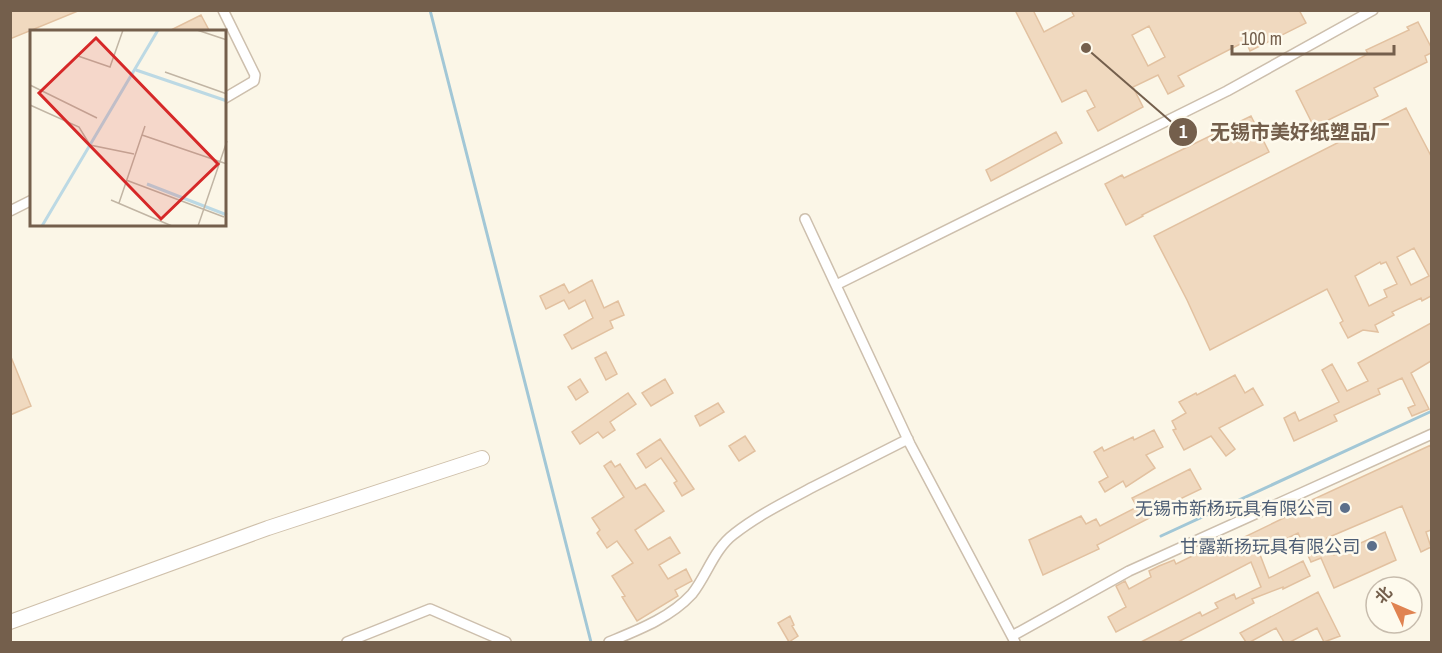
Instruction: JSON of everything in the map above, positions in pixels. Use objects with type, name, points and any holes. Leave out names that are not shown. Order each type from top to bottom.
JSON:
[{"type":"street","points":[[223,10],[255,75],[254,81],[226,97]]},
{"type":"street","points":[[836,285],[1227,91],[1373,10]]},
{"type":"street","points":[[10,211],[30,201]]},
{"type":"street","points":[[805,219],[908,439],[1013,639],[1129,571],[1431,434]]},
{"type":"street","points":[[609,642],[650,625],[692,594],[731,535],[794,497],[908,439]]},
{"type":"street","points":[[10,622],[268,528],[482,458]]},
{"type":"street","points":[[347,642],[430,609],[506,642]]},
{"type":"building","points":[[10,10],[78,10],[78,11],[10,39]]},
{"type":"building","points":[[1015,10],[1033,10],[1044,32],[1074,16],[1071,10],[1299,10],[1306,23],[1250,51],[1246,41],[1178,76],[1184,86],[1168,94],[1158,75],[1133,87],[1143,107],[1098,131],[1087,111],[1095,107],[1086,90],[1062,102]],"holes":[[[1149,26],[1165,57],[1148,66],[1132,35]]]},
{"type":"building","points":[[201,15],[209,30],[171,30]]},
{"type":"building","points":[[1418,22],[1431,47],[1431,53],[1425,56],[1427,62],[1374,88],[1378,96],[1314,127],[1296,91],[1368,54],[1366,50],[1409,30],[1407,27]]},
{"type":"building","points":[[1406,108],[1431,156],[1431,296],[1422,301],[1421,298],[1392,312],[1394,315],[1375,325],[1378,332],[1363,330],[1348,338],[1340,323],[1343,321],[1327,289],[1210,350],[1154,236]],"holes":[[[1414,248],[1429,276],[1411,285],[1397,257]],[[1380,262],[1381,264],[1386,262],[1397,284],[1384,290],[1387,297],[1369,306],[1355,276]]]},
{"type":"building","points":[[1251,116],[1269,152],[1126,225],[1105,184],[1122,175],[1124,178]]},
{"type":"building","points":[[1056,132],[1062,143],[991,181],[986,170]]},
{"type":"building","points":[[592,280],[604,308],[618,301],[624,315],[610,321],[613,328],[572,349],[564,335],[593,318],[585,300],[569,309],[564,300],[546,309],[540,296],[564,284],[569,293]]},
{"type":"building","points":[[1431,323],[1431,361],[1411,373],[1429,409],[1412,416],[1408,408],[1415,405],[1402,378],[1378,389],[1380,394],[1334,415],[1337,421],[1294,441],[1284,418],[1295,412],[1299,421],[1339,402],[1322,370],[1332,364],[1347,391],[1368,381],[1358,363]]},
{"type":"building","points":[[606,352],[617,374],[606,380],[595,358]]},
{"type":"building","points":[[10,358],[31,406],[10,415]]},
{"type":"building","points":[[1235,375],[1245,393],[1253,388],[1263,405],[1219,428],[1235,449],[1226,456],[1211,436],[1184,450],[1173,430],[1176,429],[1172,421],[1186,413],[1179,402]]},
{"type":"building","points":[[580,379],[588,392],[576,400],[568,387]]},
{"type":"building","points":[[665,379],[673,393],[651,406],[642,393]]},
{"type":"building","points":[[628,393],[636,404],[610,422],[615,430],[603,438],[598,432],[580,444],[572,432]]},
{"type":"building","points":[[718,403],[724,412],[700,426],[695,416]]},
{"type":"building","points":[[1154,430],[1163,447],[1146,455],[1155,468],[1126,487],[1123,481],[1105,492],[1099,482],[1108,477],[1094,452],[1102,447],[1104,451],[1133,437],[1134,440]]},
{"type":"building","points":[[745,436],[755,451],[739,461],[729,446]]},
{"type":"building","points":[[660,439],[694,489],[682,496],[674,483],[677,481],[661,458],[646,468],[637,454]]},
{"type":"building","points":[[1431,445],[1431,530],[1426,532],[1431,547],[1421,552],[1402,506],[1327,538],[1334,555],[1385,532],[1396,560],[1334,588],[1321,558],[1311,562],[1298,533],[1259,552],[1269,578],[1303,561],[1310,576],[1283,589],[1283,587],[1252,599],[1254,603],[1178,642],[1141,642],[1200,612],[1202,616],[1218,608],[1215,603],[1234,594],[1236,599],[1261,587],[1251,562],[1116,632],[1108,617],[1126,607],[1116,586],[1125,581],[1129,589],[1151,577],[1149,571],[1159,566],[1174,560],[1176,564],[1223,541],[1226,546],[1290,515],[1288,511]]},
{"type":"building","points":[[611,461],[615,467],[620,464],[636,489],[645,484],[664,511],[635,530],[648,550],[670,537],[680,553],[659,565],[668,579],[686,569],[692,581],[675,590],[678,596],[637,621],[612,576],[633,563],[617,541],[607,548],[597,533],[600,530],[592,518],[624,497],[604,466]]},
{"type":"building","points":[[1190,469],[1201,489],[1159,509],[1161,512],[1097,545],[1099,549],[1043,575],[1029,540],[1081,516],[1086,524],[1096,519],[1100,526],[1137,507],[1132,498]]},
{"type":"building","points":[[1318,592],[1340,636],[1324,642],[1317,628],[1290,642],[1284,642],[1276,628],[1246,642],[1240,633]]},
{"type":"building","points":[[790,616],[794,625],[792,626],[798,636],[789,642],[778,623]]},
{"type":"waterway","points":[[430,10],[591,642]]},
{"type":"waterway","points":[[1161,536],[1432,411]]},
{"type":"place","name":"无锡市美好纸塑品厂","points":[[1086,48]]},
{"type":"place","name":"无锡市新杨玩具有限公司","points":[[1345,508]]},
{"type":"place","name":"甘露新扬玩具有限公司","points":[[1372,546]]}]
